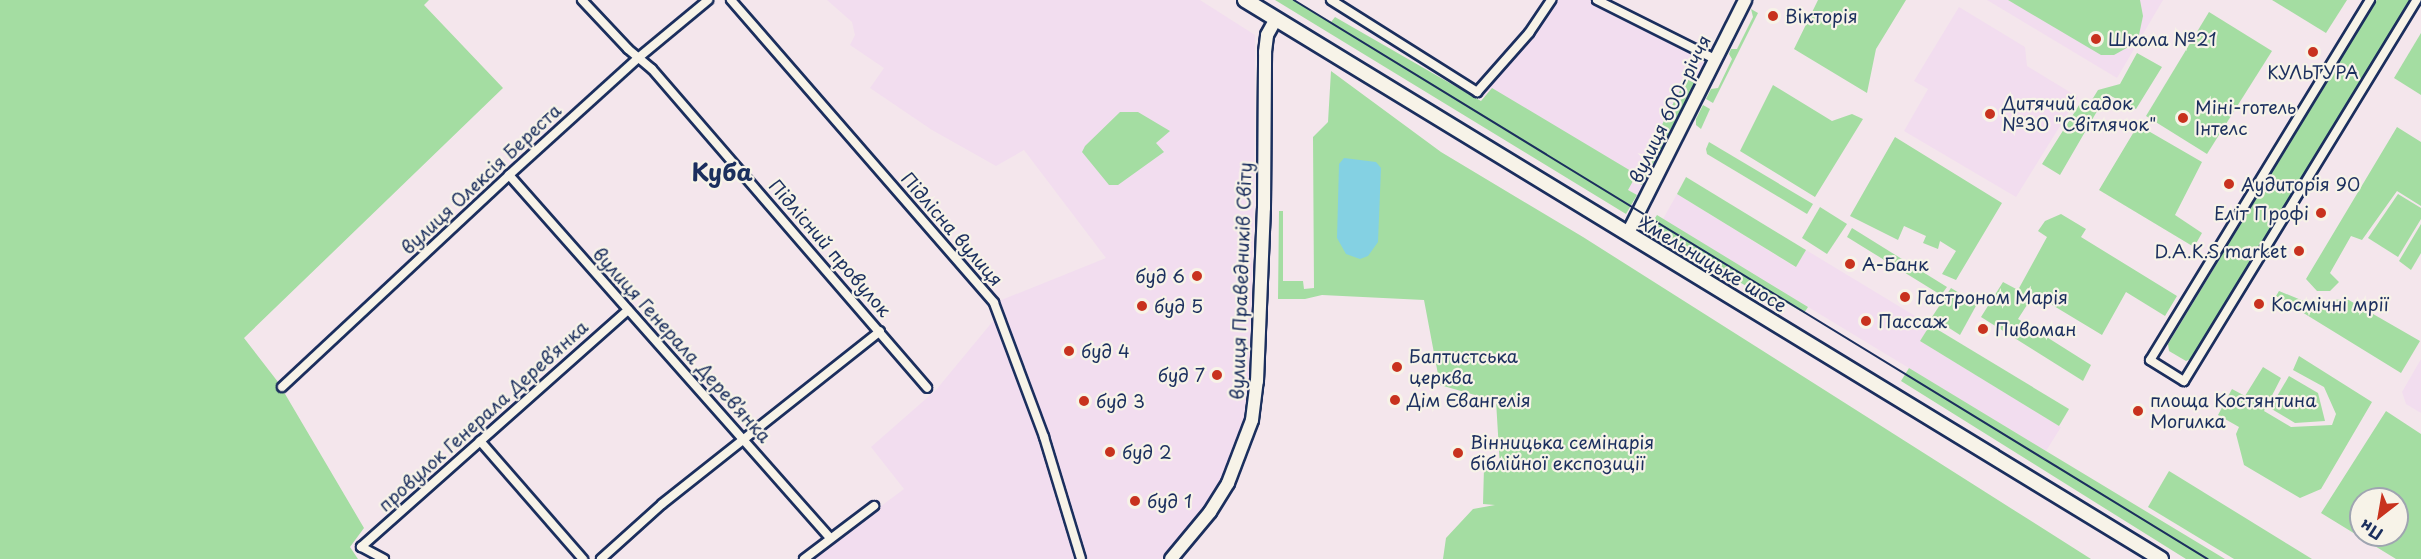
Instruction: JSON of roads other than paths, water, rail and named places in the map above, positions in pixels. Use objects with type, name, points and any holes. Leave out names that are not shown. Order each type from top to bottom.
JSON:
[{"type":"main road","name":"Хмельницьке шосе","points":[[1245,0],[2161,559]]},
{"type":"main road","name":"вулиця 600-річчя","points":[[1628,233],[1745,0]]},
{"type":"main road","name":"вулиця Праведників Світу","points":[[1171,559],[1210,512],[1228,483],[1252,420],[1257,381],[1264,208],[1264,52],[1267,35],[1276,19]]},
{"type":"street","name":"Підлісний провулок","points":[[582,0],[638,58],[652,69],[927,388]]},
{"type":"street","name":"вулиця Олексія Береста","points":[[282,387],[509,175],[638,58],[708,0]]},
{"type":"street","name":"Підлісна вулиця","points":[[730,0],[994,303],[1044,437],[1081,559]]},
{"type":"street","points":[[1331,0],[1477,92],[1529,33],[1551,0]]},
{"type":"street","points":[[1597,0],[1715,59]]},
{"type":"street","points":[[2370,0],[2150,360],[2184,381],[2416,0]]},
{"type":"street","name":"вулиця Генерала Деревʼянка","points":[[509,175],[830,538]]},
{"type":"street","name":"провулок Генерала Деревʼянка","points":[[384,559],[361,547],[628,310]]},
{"type":"street","points":[[601,559],[662,504],[880,331]]},
{"type":"street","points":[[480,441],[583,559]]},
{"type":"street","points":[[804,559],[874,506]]},
{"type":"water","points":[[1344,158],[1376,162],[1381,168],[1378,242],[1368,256],[1360,259],[1346,254],[1337,238],[1339,164]]},
{"type":"tram line","points":[[1294,0],[2208,559]]},
{"type":"place","name":"Вікторія","points":[[1773,16]]},
{"type":"place","name":"Школа №21","points":[[2096,39]]},
{"type":"place","name":"КУЛЬТУРА","points":[[2313,52]]},
{"type":"place","name":"Дитячий садок №30 \"Світлячок\"","points":[[1990,114]]},
{"type":"place","name":"Міні-готель Інтелс","points":[[2183,118]]},
{"type":"place","name":"Аудиторія 90","points":[[2229,184]]},
{"type":"place","name":"Еліт Профі","points":[[2321,213]]},
{"type":"place","name":"D.A.K.S market","points":[[2299,251]]},
{"type":"place","name":"А-Банк","points":[[1850,264]]},
{"type":"place","name":"буд 6","points":[[1197,276]]},
{"type":"place","name":"Гастроном Марія","points":[[1905,297]]},
{"type":"place","name":"Космічні мрії","points":[[2259,304]]},
{"type":"place","name":"буд 5","points":[[1142,306]]},
{"type":"place","name":"Пассаж","points":[[1866,321]]},
{"type":"place","name":"Пивоман","points":[[1983,329]]},
{"type":"place","name":"буд 4","points":[[1069,351]]},
{"type":"place","name":"Баптистська церква","points":[[1397,367]]},
{"type":"place","name":"буд 7","points":[[1217,375]]},
{"type":"place","name":"Дім Євангелія","points":[[1395,400]]},
{"type":"place","name":"буд 3","points":[[1084,401]]},
{"type":"place","name":"площа Костянтина Могилка","points":[[2138,411]]},
{"type":"place","name":"буд 2","points":[[1110,452]]},
{"type":"place","name":"Вінницька семінарія біблійної експозиції","points":[[1458,453]]},
{"type":"place","name":"буд 1","points":[[1135,501]]},
{"type":"district","name":"Куба","points":[[722,172]]}]
